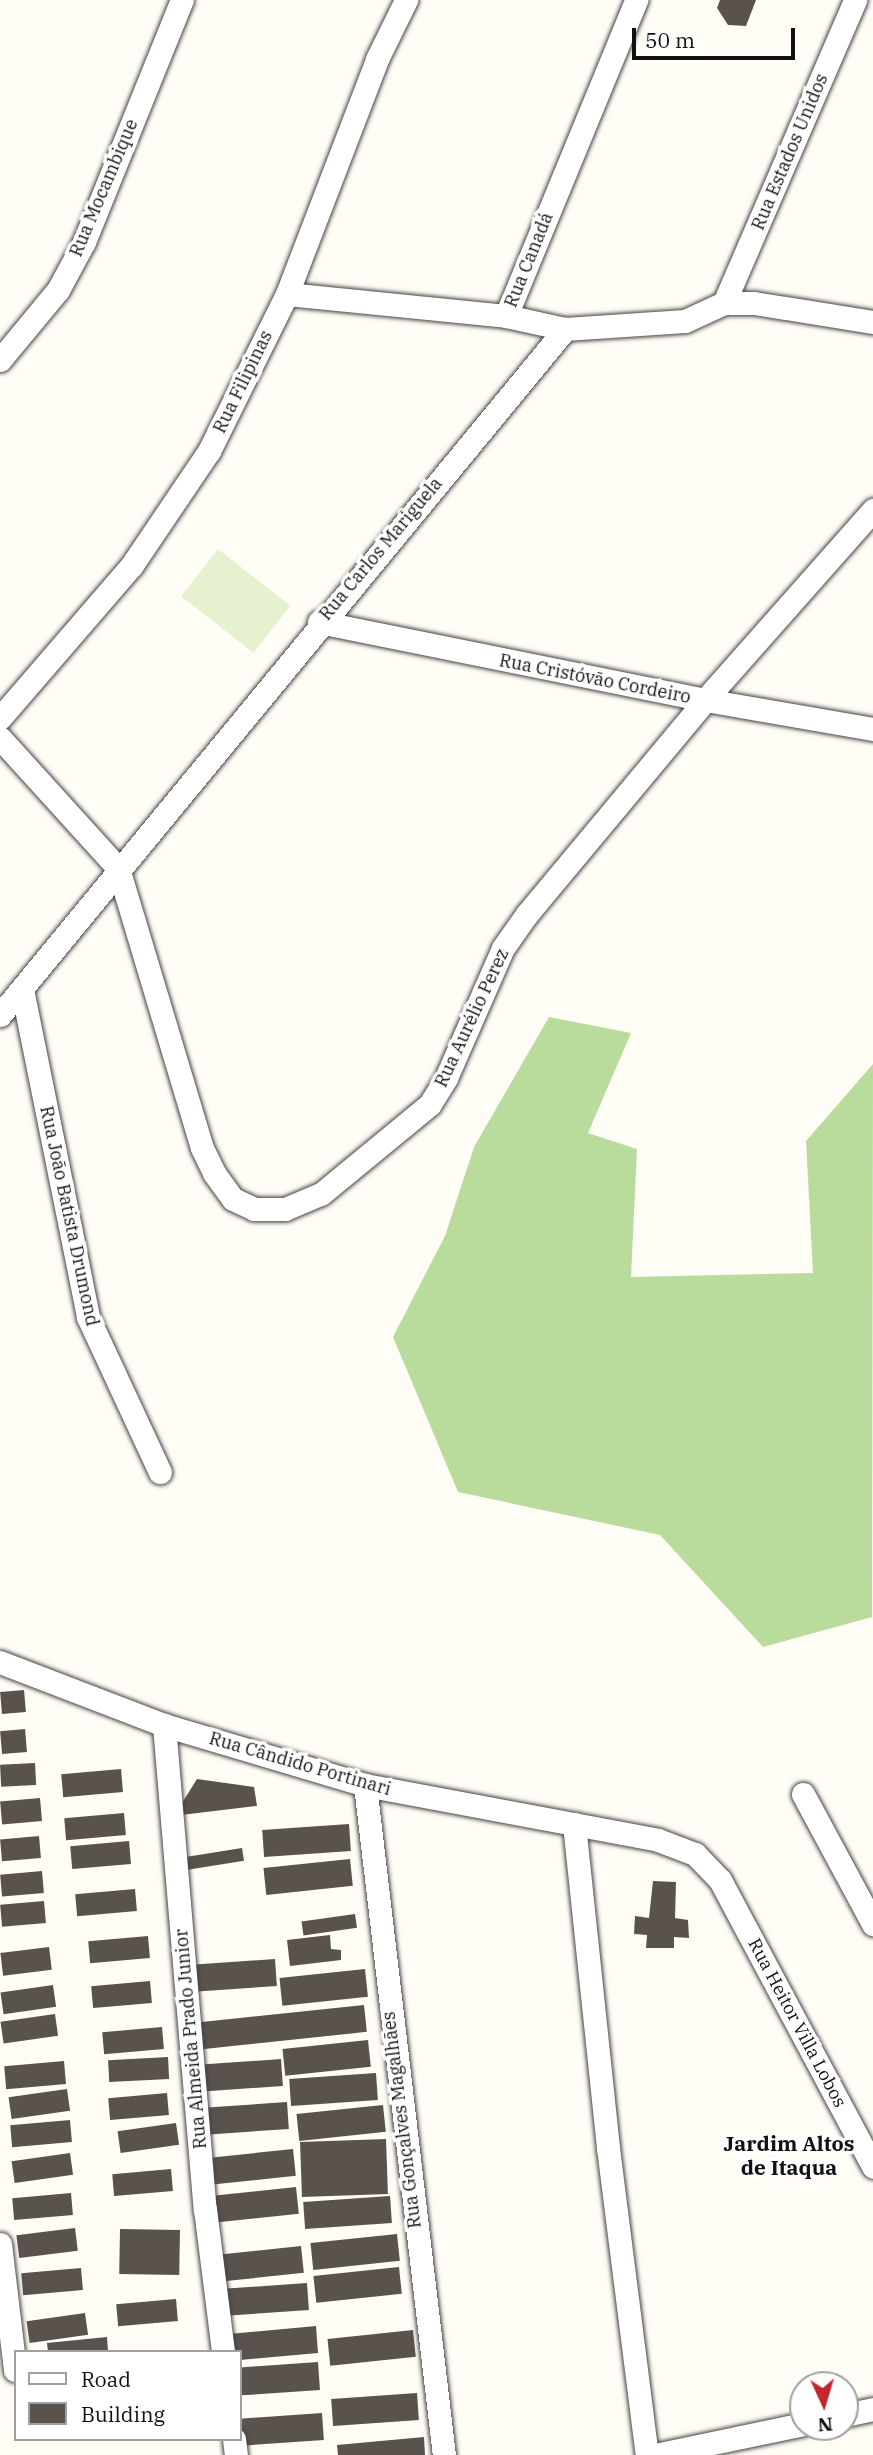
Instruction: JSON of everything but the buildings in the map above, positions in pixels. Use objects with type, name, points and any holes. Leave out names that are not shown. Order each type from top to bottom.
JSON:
[{"type":"street","name":"Rua Mocambique","points":[[0,360],[58,290],[84,242],[182,0]]},
{"type":"street","name":"Rua Filipinas","points":[[0,718],[132,565],[189,486],[287,294],[377,59],[406,0]]},
{"type":"street","name":"Rua Canadá","points":[[287,294],[506,316],[636,0]]},
{"type":"street","name":"Rua Estados Unidos","points":[[724,303],[855,0]]},
{"type":"street","points":[[506,316],[565,328],[685,321],[724,303],[754,303],[873,322]]},
{"type":"street","name":"Rua Carlos Mariguela","points":[[0,1014],[319,622],[565,328]]},
{"type":"street","name":"Rua Aurélio Perez","points":[[0,738],[118,869],[202,1148],[214,1173],[233,1199],[254,1209],[300,1206],[352,1170],[430,1104],[446,1079],[503,948],[705,700],[873,510]]},
{"type":"street","name":"Rua Cristóvão Cordeiro","points":[[319,622],[705,700],[873,729]]},
{"type":"street","name":"Rua João Batista Drumond","points":[[22,989],[88,1317],[159,1472]]},
{"type":"street","name":"Rua Cândido Portinari","points":[[0,1662],[164,1725],[365,1785],[682,1847],[720,1880]]},
{"type":"street","name":"Rua Almeida Prado Junior","points":[[164,1725],[205,2209],[223,2350]]},
{"type":"street","name":"Rua Gonçalves Magalhães","points":[[365,1785],[444,2455]]},
{"type":"street","points":[[803,1794],[865,1894],[873,1924]]},
{"type":"street","points":[[574,1824],[608,2148],[647,2455]]},
{"type":"street","name":"Rua Heitor Villa Lobos","points":[[720,1880],[873,2167]]},
{"type":"street","points":[[0,2244],[14,2362]]},
{"type":"street","points":[[655,2455],[789,2427]]},
{"type":"green space","points":[[218,549],[290,606],[254,653],[181,596]]},
{"type":"green space","points":[[549,1017],[631,1033],[588,1133],[637,1149],[631,1277],[813,1273],[806,1141],[873,1064],[872,1617],[763,1647],[660,1535],[458,1492],[393,1337],[445,1236],[474,1147]]},
{"type":"district","name":"Jardim Altos de Itaqua","points":[[789,2155]]}]
